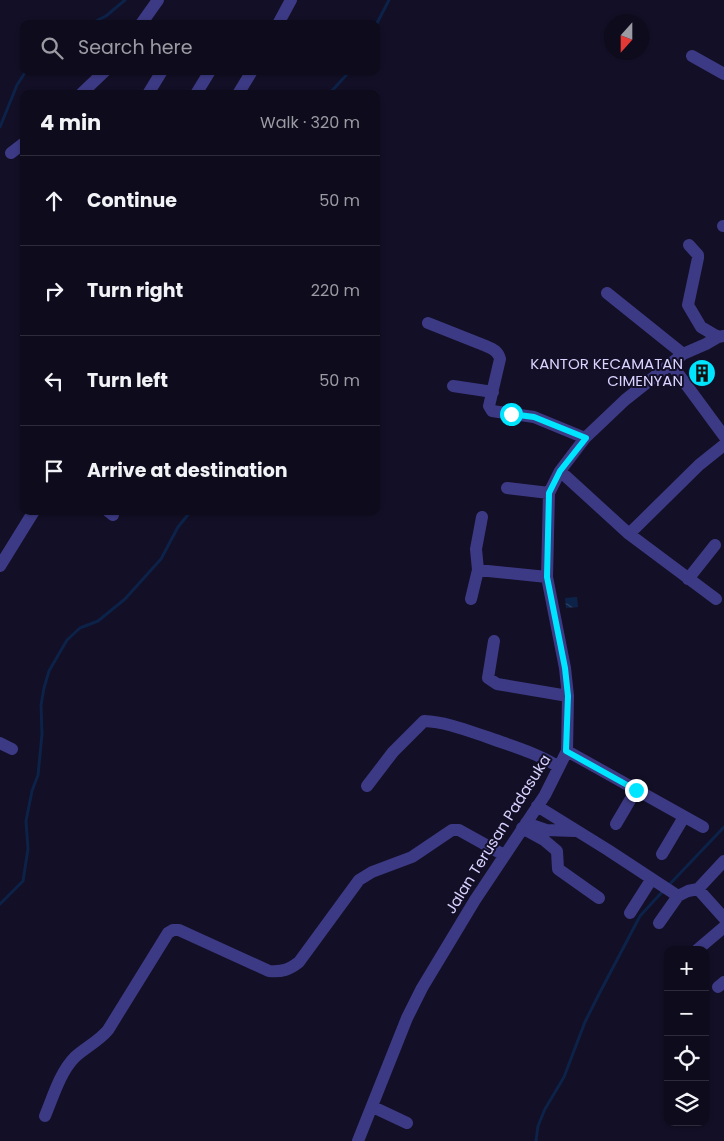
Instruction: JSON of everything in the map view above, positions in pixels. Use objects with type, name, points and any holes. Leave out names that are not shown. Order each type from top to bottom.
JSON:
[{"type":"street","points":[[144,20],[158,0]]},
{"type":"street","points":[[280,20],[291,0]]},
{"type":"street","points":[[692,56],[724,74]]},
{"type":"street","points":[[85,90],[101,75]]},
{"type":"street","points":[[150,90],[160,75]]},
{"type":"street","points":[[198,90],[208,75]]},
{"type":"street","points":[[240,90],[246,75]]},
{"type":"street","points":[[11,153],[20,145]]},
{"type":"street","points":[[689,245],[698,255],[698,258],[688,305],[701,327],[721,336]]},
{"type":"street","points":[[607,293],[683,354]]},
{"type":"street","points":[[428,323],[496,350],[500,359],[490,406],[492,411],[534,417],[586,438]]},
{"type":"street","name":"Jalan Terusan Padasuka","points":[[358,1141],[407,1018],[422,988],[504,855],[556,776],[566,751],[568,696],[565,668],[547,577],[549,493],[560,471],[586,438],[636,390],[683,354],[721,336]]},
{"type":"street","points":[[671,364],[724,436]]},
{"type":"street","points":[[452,386],[493,392]]},
{"type":"street","points":[[628,534],[699,465],[724,445]]},
{"type":"street","points":[[560,471],[628,534],[716,599]]},
{"type":"street","points":[[507,488],[549,493]]},
{"type":"street","points":[[0,566],[32,515]]},
{"type":"street","points":[[471,599],[478,570],[476,549],[482,517]]},
{"type":"street","points":[[688,579],[714,545]]},
{"type":"street","points":[[478,570],[547,577]]},
{"type":"street","points":[[494,641],[488,678],[497,684],[568,696]]},
{"type":"street","points":[[367,786],[393,752],[424,721],[440,721],[464,729],[545,758],[559,767]]},
{"type":"street","points":[[566,751],[703,828]]},
{"type":"street","points":[[616,824],[636,790]]},
{"type":"street","points":[[537,806],[678,896]]},
{"type":"street","points":[[662,854],[684,817]]},
{"type":"street","points":[[524,825],[546,830],[578,831]]},
{"type":"street","points":[[524,825],[557,851],[558,869],[599,898]]},
{"type":"street","points":[[45,1116],[69,1065],[108,1030],[168,933],[173,930],[179,930],[269,971],[280,972],[290,969],[299,962],[359,880],[372,872],[412,857],[452,830],[459,830],[504,855]]},
{"type":"street","points":[[659,923],[678,896],[698,889],[724,861]]},
{"type":"street","points":[[630,913],[651,880]]},
{"type":"street","points":[[698,889],[724,918]]},
{"type":"street","points":[[702,946],[724,927]]},
{"type":"street","points":[[373,1107],[407,1123]]},
{"type":"water","points":[[577,597],[578,607],[566,608],[565,598]]},
{"type":"waterway","points":[[98,20],[106,16],[125,0]]},
{"type":"waterway","points":[[379,20],[389,0]]},
{"type":"waterway","points":[[0,127],[17,85],[23,75]]},
{"type":"waterway","points":[[333,90],[346,75]]},
{"type":"waterway","points":[[0,904],[23,881],[28,849],[26,821],[32,791],[38,775],[42,734],[41,705],[49,671],[67,640],[80,628],[98,621],[125,599],[161,559],[178,527],[188,515]]},
{"type":"waterway","points":[[668,886],[724,827]]},
{"type":"waterway","points":[[536,1141],[538,1126],[545,1109],[564,1077],[585,1022],[598,996],[640,916],[663,891]]},
{"type":"place","name":"KANTOR KECAMATAN CIMENYAN","points":[[702,373]]},
{"type":"route","points":[[511,414],[534,417],[586,438],[560,471],[549,493],[547,577],[565,668],[568,696],[566,751],[636,790]]}]
